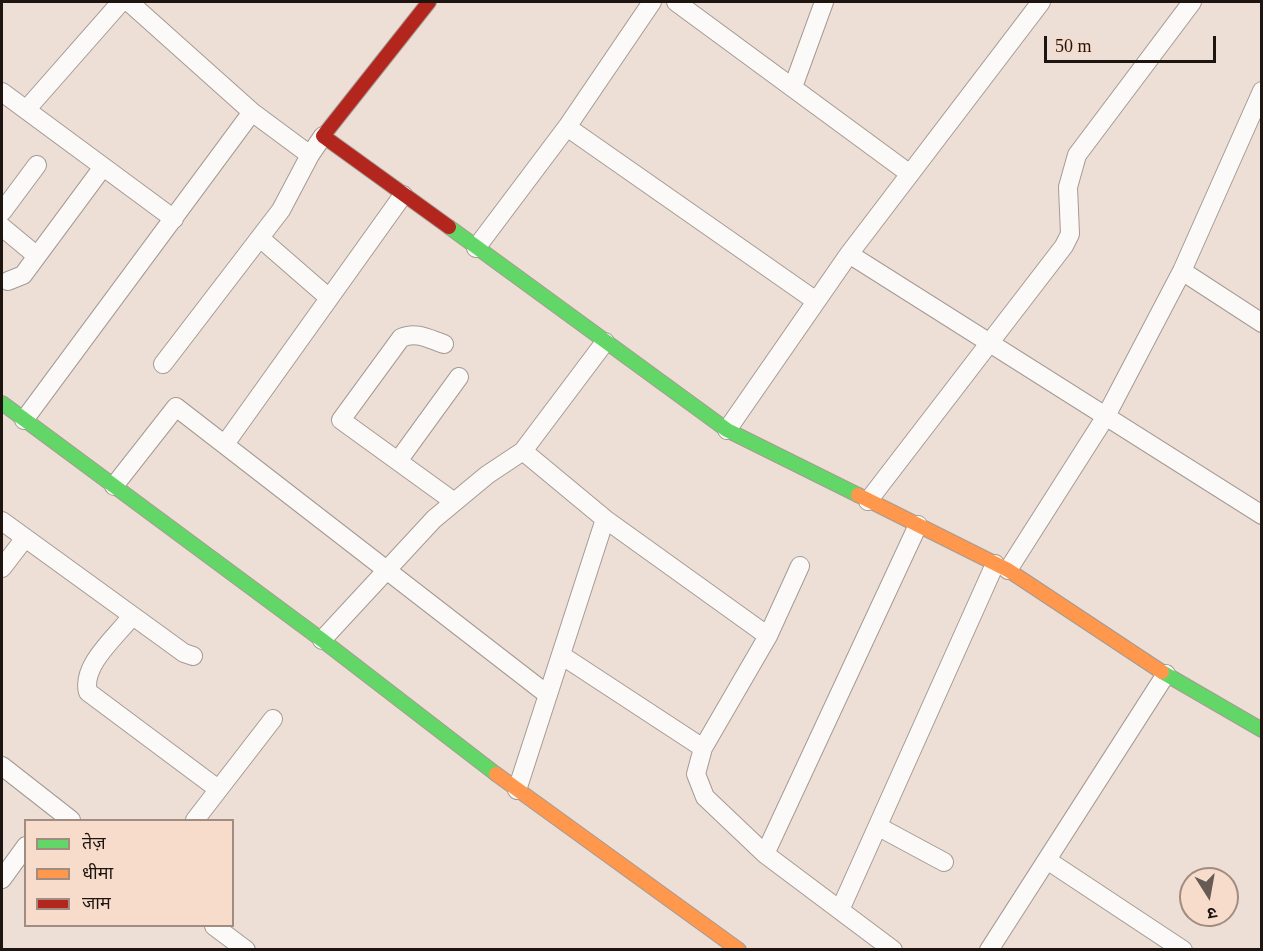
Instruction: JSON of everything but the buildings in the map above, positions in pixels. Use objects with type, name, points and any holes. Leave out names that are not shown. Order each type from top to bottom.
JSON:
[{"type":"street","points":[[26,110],[121,2]]},
{"type":"street","points":[[129,2],[252,112],[310,155]]},
{"type":"street","points":[[164,364],[281,210],[310,155],[323,136],[429,2]]},
{"type":"street","points":[[476,248],[567,127],[652,2]]},
{"type":"street","points":[[676,2],[910,174]]},
{"type":"street","points":[[793,87],[824,2]]},
{"type":"street","points":[[727,430],[849,254],[1041,2]]},
{"type":"street","points":[[868,501],[1064,246],[1070,234],[1068,187],[1077,155],[1192,2]]},
{"type":"street","points":[[840,910],[1002,567],[1106,416],[1182,271],[1262,91]]},
{"type":"street","points":[[2,92],[174,219]]},
{"type":"street","points":[[24,420],[252,112]]},
{"type":"street","points":[[567,127],[816,301]]},
{"type":"street","points":[[323,136],[727,430],[1002,567],[1166,674],[1262,730]]},
{"type":"street","points":[[5,200],[38,165]]},
{"type":"street","points":[[8,281],[23,275],[103,167]]},
{"type":"street","points":[[225,444],[404,195]]},
{"type":"street","points":[[2,227],[37,256]]},
{"type":"street","points":[[260,238],[329,298]]},
{"type":"street","points":[[849,254],[1262,515]]},
{"type":"street","points":[[1182,271],[1262,323]]},
{"type":"street","points":[[444,344],[422,336],[408,335],[400,339],[341,420],[453,501]]},
{"type":"street","points":[[322,640],[453,501],[522,451],[606,342]]},
{"type":"street","points":[[398,461],[459,377]]},
{"type":"street","points":[[2,403],[322,640],[517,790],[739,950]]},
{"type":"street","points":[[114,486],[176,407],[548,695]]},
{"type":"street","points":[[522,451],[606,519],[768,636]]},
{"type":"street","points":[[517,790],[606,519]]},
{"type":"street","points":[[2,521],[184,653],[193,656]]},
{"type":"street","points":[[765,854],[918,525]]},
{"type":"street","points":[[2,568],[25,538]]},
{"type":"street","points":[[800,566],[768,636],[704,748],[696,774],[705,797],[765,854],[892,950]]},
{"type":"street","points":[[132,616],[89,670],[86,683],[88,692],[218,789]]},
{"type":"street","points":[[561,655],[704,748]]},
{"type":"street","points":[[989,950],[1166,674]]},
{"type":"street","points":[[196,819],[273,719]]},
{"type":"street","points":[[2,766],[49,814],[67,819]]},
{"type":"street","points":[[879,827],[944,861]]},
{"type":"street","points":[[2,879],[24,849]]},
{"type":"street","points":[[1047,860],[1183,950]]},
{"type":"street","points":[[215,927],[246,950]]},
{"type":"traffic: fast","points":[[449,227],[727,430],[858,495]]},
{"type":"traffic: fast","points":[[2,403],[322,640],[496,774]]},
{"type":"traffic: fast","points":[[1162,672],[1262,730]]},
{"type":"traffic: slow","points":[[858,495],[1008,570],[1162,672]]},
{"type":"traffic: slow","points":[[496,774],[739,950]]},
{"type":"traffic: jam","points":[[429,2],[323,136],[449,227]]}]
